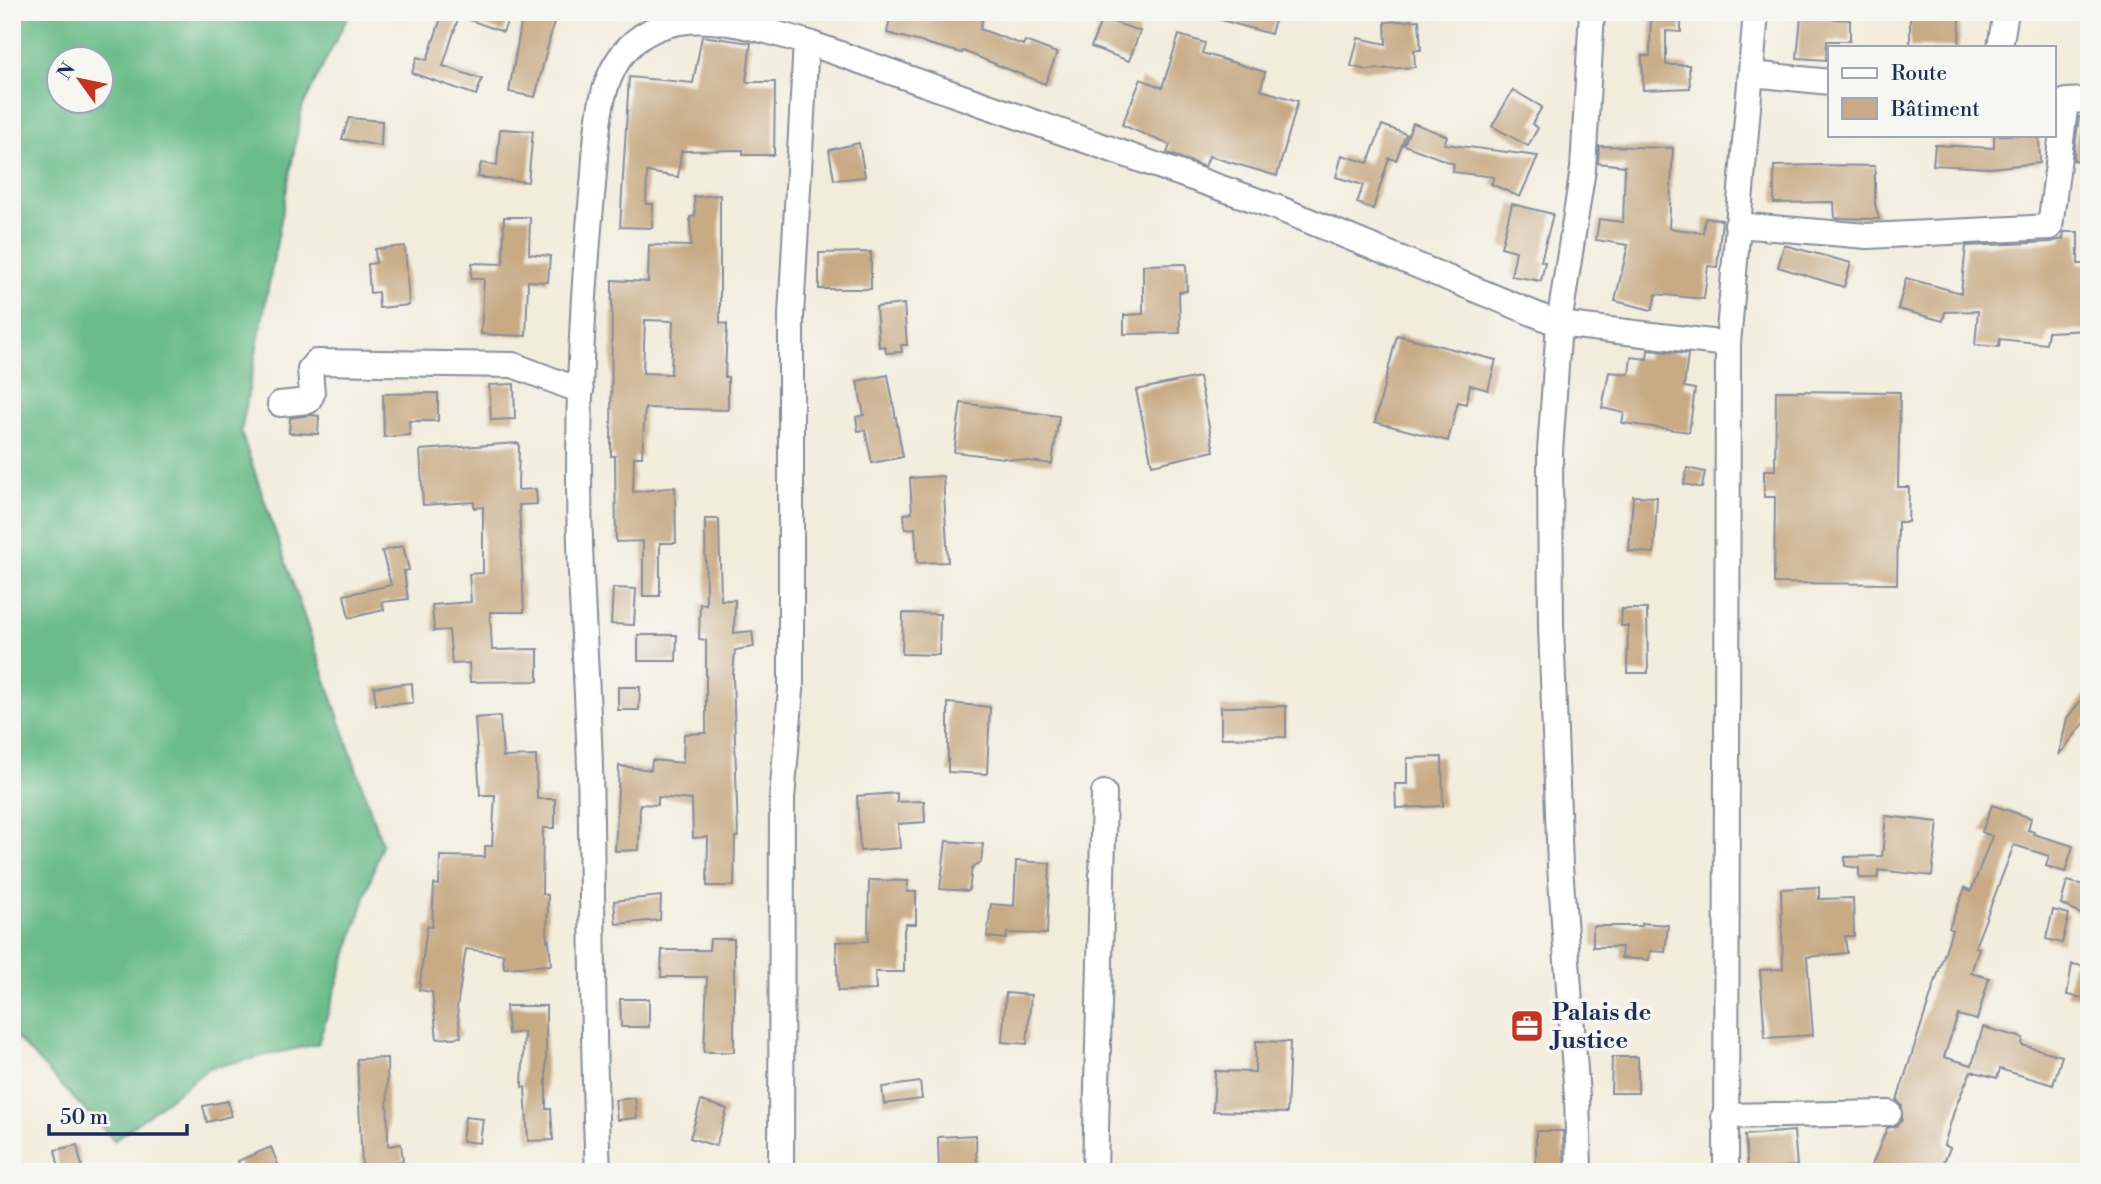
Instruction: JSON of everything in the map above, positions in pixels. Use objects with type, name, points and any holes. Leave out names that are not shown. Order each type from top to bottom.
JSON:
[{"type":"street","points":[[1579,1172],[1577,1097],[1560,866],[1551,615],[1550,451],[1559,324],[1583,169],[1592,12]]},
{"type":"street","points":[[1726,1172],[1724,1116],[1728,344],[1756,12]]},
{"type":"street","points":[[2000,46],[2006,12]]},
{"type":"street","points":[[598,1172],[588,713],[580,541],[581,391],[587,236],[601,103],[615,66],[628,47],[642,36],[681,22],[741,24],[806,42],[1279,208],[1559,324],[1728,344]]},
{"type":"street","points":[[781,1172],[782,799],[791,690],[790,316],[806,42]]},
{"type":"street","points":[[1752,74],[1828,82]]},
{"type":"street","points":[[1737,225],[1867,236],[2050,227],[2070,100]]},
{"type":"street","points":[[280,404],[308,401],[312,394],[310,369],[316,362],[513,365],[581,391]]},
{"type":"street","points":[[1095,1172],[1104,793]]},
{"type":"street","points":[[1724,1116],[1889,1113]]},
{"type":"green space","points":[[12,12],[350,12],[302,108],[241,432],[382,844],[318,1044],[209,1068],[114,1141],[12,1033]]},
{"type":"building","points":[[443,12],[511,12],[503,32],[459,16],[443,66],[482,79],[476,95],[412,73],[417,57],[427,60]]},
{"type":"building","points":[[523,12],[555,18],[535,97],[509,92]]},
{"type":"building","points":[[891,12],[984,12],[980,29],[1023,45],[1025,41],[1057,53],[1045,84],[963,51],[962,53],[887,33]]},
{"type":"building","points":[[1210,12],[1277,12],[1271,34],[1210,17]]},
{"type":"building","points":[[1651,12],[1681,12],[1681,32],[1666,31],[1666,65],[1689,65],[1690,88],[1643,90],[1642,56],[1650,56]]},
{"type":"building","points":[[1910,15],[1960,15],[1959,46],[1910,46]]},
{"type":"building","points":[[1801,16],[1850,20],[1850,41],[1827,41],[1826,60],[1797,58]]},
{"type":"building","points":[[1102,18],[1140,31],[1129,61],[1091,47]]},
{"type":"building","points":[[1419,20],[1421,50],[1414,50],[1415,67],[1366,70],[1351,66],[1358,38],[1386,44],[1385,22]]},
{"type":"building","points":[[1179,35],[1205,43],[1202,53],[1265,72],[1261,90],[1298,101],[1277,176],[1209,156],[1205,167],[1167,153],[1170,145],[1122,125],[1141,79],[1162,88]]},
{"type":"building","points":[[702,36],[751,43],[746,82],[775,82],[774,155],[743,155],[743,150],[681,151],[678,177],[647,172],[646,204],[653,204],[652,228],[620,227],[629,77],[693,83]]},
{"type":"building","points":[[1513,90],[1542,107],[1532,124],[1538,128],[1528,146],[1492,126]]},
{"type":"building","points":[[2079,117],[2089,117],[2089,161],[2073,160]]},
{"type":"building","points":[[349,118],[382,121],[381,146],[342,139]]},
{"type":"building","points":[[1413,123],[1447,136],[1444,144],[1538,156],[1520,197],[1491,184],[1494,177],[1453,172],[1454,164],[1404,145]]},
{"type":"building","points":[[1382,125],[1406,134],[1396,160],[1389,158],[1373,209],[1357,203],[1363,185],[1336,177],[1342,155],[1368,163]]},
{"type":"building","points":[[500,129],[533,131],[528,182],[478,177],[481,163],[497,165]]},
{"type":"building","points":[[1994,136],[2039,136],[2040,163],[1989,168],[1933,165],[1935,145],[1994,148]]},
{"type":"building","points":[[859,143],[865,177],[834,180],[829,150]]},
{"type":"building","points":[[1599,146],[1673,148],[1669,228],[1703,233],[1705,218],[1722,220],[1717,267],[1708,266],[1704,299],[1656,294],[1652,310],[1615,301],[1628,245],[1596,240],[1599,219],[1623,222],[1625,166],[1598,163]]},
{"type":"building","points":[[1774,166],[1875,166],[1875,204],[1879,219],[1835,218],[1834,202],[1774,203]]},
{"type":"building","points":[[720,195],[720,323],[727,324],[725,377],[728,377],[728,410],[645,408],[642,457],[634,457],[633,492],[675,487],[676,543],[660,543],[660,596],[643,596],[643,541],[616,542],[615,456],[611,456],[612,280],[648,282],[649,245],[691,246],[690,217],[695,216],[694,197]],"holes":[[[645,320],[673,321],[671,374],[643,373]]]},
{"type":"building","points":[[1512,204],[1553,214],[1541,261],[1545,262],[1541,281],[1511,276],[1516,251],[1501,247]]},
{"type":"building","points":[[504,217],[530,217],[529,254],[550,256],[548,282],[528,281],[526,336],[481,334],[484,279],[471,279],[472,263],[503,264]]},
{"type":"building","points":[[2064,232],[2078,232],[2078,264],[2089,264],[2089,330],[2048,332],[2046,344],[2000,339],[1999,347],[1975,345],[1978,311],[1945,312],[1943,321],[1898,309],[1906,278],[1961,293],[1966,246],[2051,242],[2063,239]]},
{"type":"building","points":[[1784,245],[1851,263],[1844,287],[1778,267]]},
{"type":"building","points":[[405,246],[409,305],[379,308],[378,292],[370,293],[368,264],[376,263],[375,249]]},
{"type":"building","points":[[871,252],[871,289],[819,289],[819,253]]},
{"type":"building","points":[[1186,264],[1187,291],[1179,292],[1180,333],[1124,334],[1124,315],[1143,314],[1143,265]]},
{"type":"building","points":[[904,304],[907,345],[901,345],[902,352],[886,353],[885,346],[879,347],[876,307]]},
{"type":"building","points":[[1397,335],[1496,360],[1488,390],[1470,385],[1466,404],[1458,402],[1448,441],[1375,422]]},
{"type":"building","points":[[1648,350],[1688,354],[1684,387],[1695,389],[1689,432],[1622,423],[1624,413],[1602,408],[1609,372],[1629,374],[1631,357],[1647,359]]},
{"type":"building","points":[[888,375],[903,457],[872,463],[865,430],[858,431],[856,417],[864,415],[857,381]]},
{"type":"building","points":[[1199,377],[1214,451],[1152,465],[1136,390]]},
{"type":"building","points":[[514,384],[515,419],[491,420],[489,385]]},
{"type":"building","points":[[1776,391],[1900,392],[1898,487],[1909,487],[1908,522],[1898,522],[1897,584],[1774,583],[1775,497],[1764,497],[1764,470],[1775,470]]},
{"type":"building","points":[[438,393],[438,421],[409,421],[410,435],[384,437],[383,394]]},
{"type":"building","points":[[961,403],[1059,416],[1052,464],[954,452]]},
{"type":"building","points":[[319,416],[318,434],[289,433],[290,418]]},
{"type":"building","points":[[519,443],[518,490],[536,489],[537,504],[519,505],[524,612],[490,612],[492,650],[538,649],[538,681],[470,682],[469,663],[452,664],[449,630],[434,631],[432,605],[471,602],[469,574],[483,573],[483,507],[474,508],[474,502],[423,505],[420,450]]},
{"type":"building","points":[[1687,468],[1705,472],[1702,488],[1684,484]]},
{"type":"building","points":[[943,476],[948,562],[917,563],[915,528],[905,529],[904,514],[912,513],[910,478]]},
{"type":"building","points":[[1633,496],[1657,497],[1654,553],[1629,551]]},
{"type":"building","points":[[705,519],[719,519],[721,600],[735,600],[734,633],[752,631],[754,647],[735,650],[733,675],[738,837],[735,837],[734,886],[707,886],[708,837],[693,838],[692,800],[658,797],[658,805],[640,804],[639,850],[615,851],[619,766],[651,770],[652,760],[683,763],[684,734],[706,733],[706,640],[699,639],[700,604],[706,604]]},
{"type":"building","points":[[403,546],[409,570],[404,571],[408,599],[382,602],[384,610],[349,618],[344,595],[391,585],[382,551]]},
{"type":"building","points":[[613,588],[636,589],[634,625],[611,624]]},
{"type":"building","points":[[1622,609],[1647,609],[1648,673],[1627,673],[1628,626],[1621,626]]},
{"type":"building","points":[[903,613],[940,614],[939,655],[902,654]]},
{"type":"building","points":[[638,635],[677,635],[676,661],[638,661]]},
{"type":"building","points":[[412,683],[413,703],[376,705],[374,687]]},
{"type":"building","points":[[618,687],[640,687],[639,710],[618,710]]},
{"type":"building","points":[[2089,690],[2089,717],[2059,755],[2067,718]]},
{"type":"building","points":[[948,703],[990,707],[987,774],[948,772]]},
{"type":"building","points":[[1286,706],[1286,737],[1221,738],[1221,707]]},
{"type":"building","points":[[500,716],[503,757],[536,756],[537,799],[555,799],[555,828],[543,828],[542,894],[548,895],[547,941],[549,940],[551,965],[504,968],[503,954],[466,949],[457,1007],[461,1037],[437,1039],[432,992],[419,990],[427,926],[432,927],[434,884],[439,885],[440,856],[485,857],[485,846],[492,846],[495,795],[480,795],[475,718]]},
{"type":"building","points":[[1442,757],[1443,806],[1396,808],[1395,784],[1407,784],[1407,758]]},
{"type":"building","points":[[897,793],[897,802],[924,801],[925,822],[898,824],[900,848],[860,851],[857,796]]},
{"type":"building","points":[[1992,805],[2031,818],[2028,830],[2034,832],[2033,834],[2073,846],[2065,872],[2046,866],[2049,856],[2014,845],[1975,947],[1979,948],[1971,973],[1989,978],[1977,1020],[1958,1015],[1944,1057],[1972,1065],[1983,1027],[2023,1038],[2022,1045],[2062,1056],[2053,1085],[2000,1069],[1997,1078],[1971,1071],[1955,1108],[1944,1145],[1950,1148],[1940,1172],[1869,1172],[1887,1128],[1896,1126],[1902,1120],[1902,1106],[1897,1100],[1952,930],[1949,928],[1965,888],[1971,891],[1992,836],[1982,832]]},
{"type":"building","points":[[1886,816],[1938,822],[1932,876],[1878,870],[1878,878],[1859,878],[1859,868],[1845,866],[1845,857],[1882,856]]},
{"type":"building","points":[[946,841],[983,844],[981,862],[972,868],[969,891],[940,889]]},
{"type":"building","points":[[1016,861],[1050,863],[1047,934],[1007,933],[1006,939],[987,937],[991,904],[1014,906]]},
{"type":"building","points":[[869,880],[908,881],[907,892],[916,892],[916,924],[906,924],[904,930],[904,972],[875,972],[876,990],[838,991],[836,942],[868,941]]},
{"type":"building","points":[[2067,881],[2089,886],[2089,908],[2084,916],[2061,904]]},
{"type":"building","points":[[1819,887],[1819,899],[1853,898],[1854,936],[1845,936],[1847,953],[1807,957],[1813,1035],[1765,1038],[1760,970],[1783,969],[1781,889]]},
{"type":"building","points":[[661,896],[660,920],[616,924],[614,901]]},
{"type":"building","points":[[2053,910],[2069,914],[2062,943],[2046,939]]},
{"type":"building","points":[[1642,923],[1668,925],[1665,952],[1650,951],[1649,960],[1621,958],[1622,947],[1593,947],[1593,926],[1641,926]]},
{"type":"building","points":[[710,939],[734,939],[734,1052],[704,1052],[707,977],[661,977],[662,950],[709,950]]},
{"type":"building","points":[[2072,964],[2089,967],[2089,999],[2067,995]]},
{"type":"building","points":[[1006,993],[1031,995],[1027,1044],[1002,1042]]},
{"type":"building","points":[[620,999],[649,999],[649,1027],[621,1027]]},
{"type":"building","points":[[506,1006],[546,1006],[546,1109],[551,1109],[553,1140],[528,1141],[525,1087],[522,1087],[524,1032],[508,1034]]},
{"type":"building","points":[[1256,1041],[1290,1042],[1287,1113],[1213,1111],[1215,1071],[1255,1072]]},
{"type":"building","points":[[1612,1057],[1638,1057],[1638,1093],[1611,1093]]},
{"type":"building","points":[[387,1058],[388,1146],[401,1144],[403,1161],[362,1166],[357,1059]]},
{"type":"building","points":[[920,1082],[922,1099],[884,1104],[882,1087]]},
{"type":"building","points":[[635,1098],[637,1118],[617,1120],[615,1100]]},
{"type":"building","points":[[228,1101],[231,1116],[207,1122],[203,1106]]},
{"type":"building","points":[[701,1101],[727,1109],[716,1146],[690,1138]]},
{"type":"building","points":[[465,1117],[483,1119],[480,1143],[462,1141]]},
{"type":"building","points":[[1536,1131],[1563,1131],[1564,1172],[1536,1172]]},
{"type":"building","points":[[1794,1131],[1797,1166],[1748,1171],[1745,1135]]},
{"type":"building","points":[[976,1135],[977,1172],[939,1172],[938,1137]]},
{"type":"building","points":[[77,1145],[83,1172],[60,1172],[55,1150]]},
{"type":"building","points":[[271,1147],[281,1172],[242,1172],[238,1161]]},
{"type":"place","name":"Palais de Justice","points":[[1527,1026]]}]
